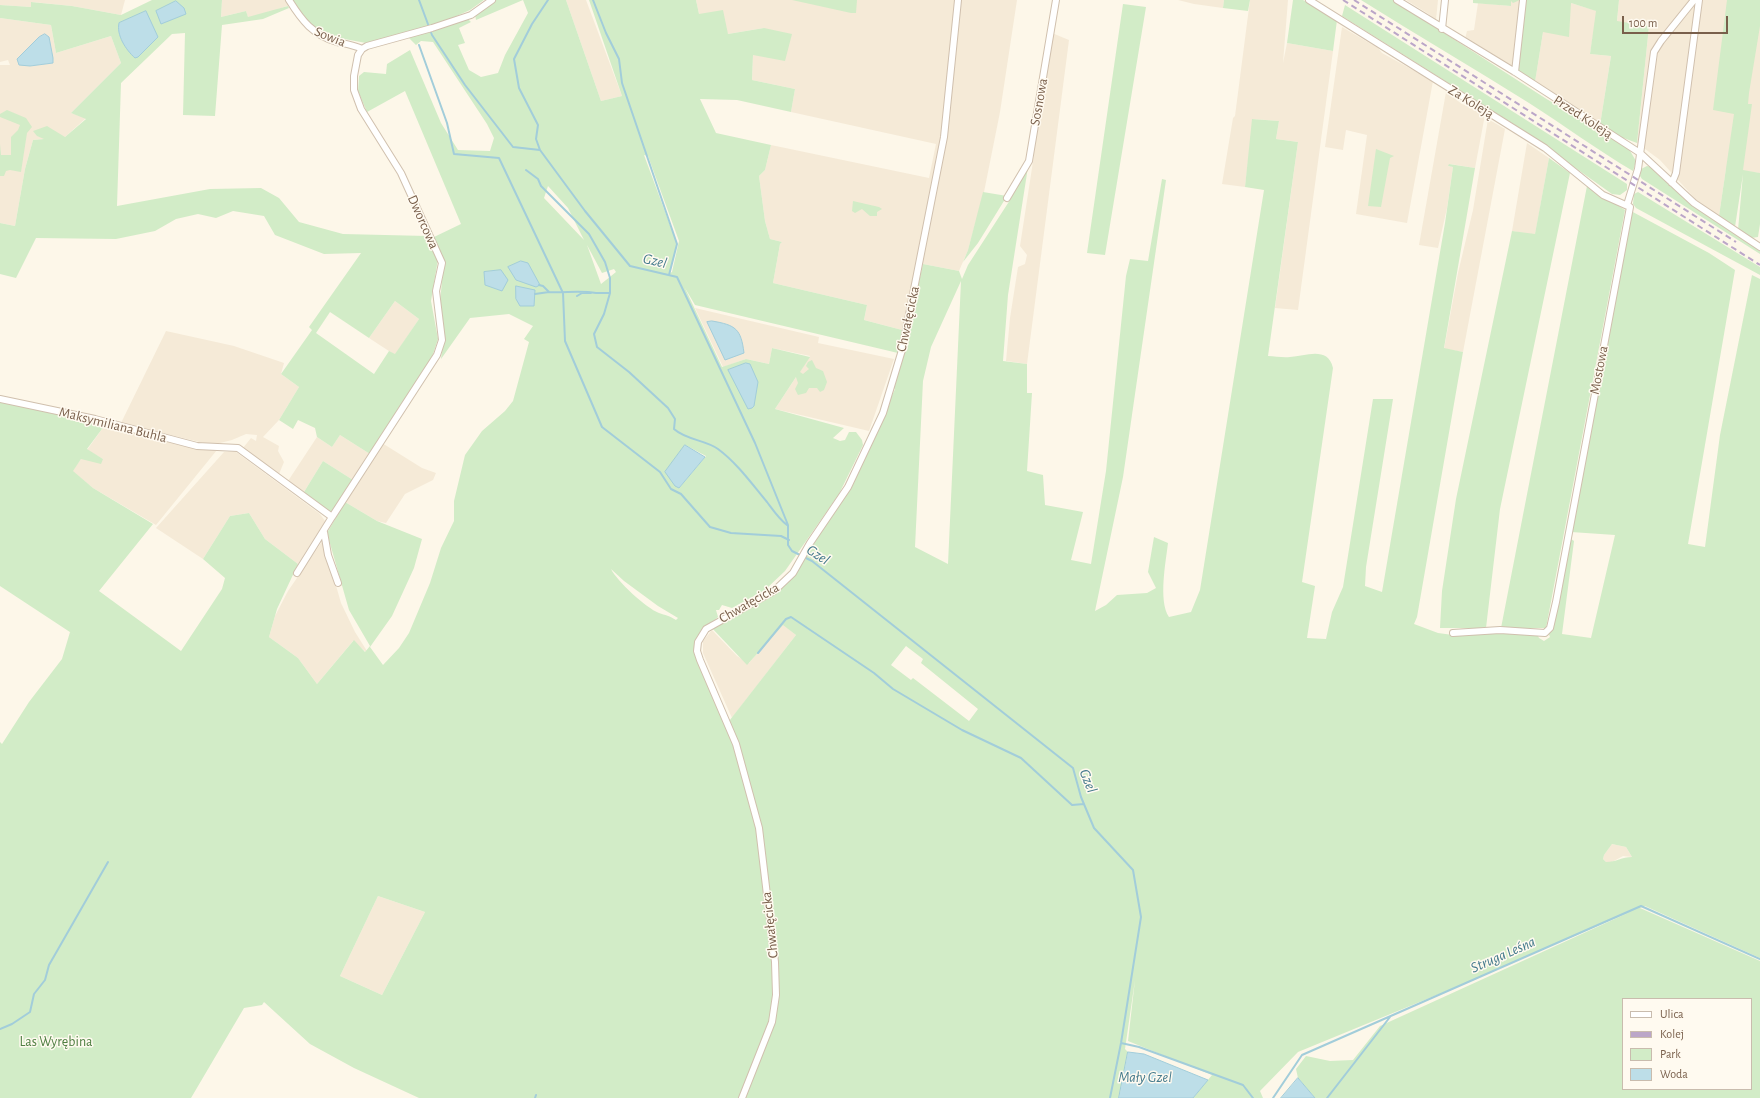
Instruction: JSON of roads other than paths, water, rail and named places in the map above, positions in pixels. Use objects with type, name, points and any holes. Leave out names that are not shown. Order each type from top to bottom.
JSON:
[{"type":"street","name":"Sowia","points":[[289,0],[305,24],[316,33],[330,40],[362,49]]},
{"type":"street","points":[[362,49],[373,44],[471,15],[492,0]]},
{"type":"street","name":"Chwałęcicka","points":[[742,1098],[772,1022],[776,995],[775,962],[759,828],[736,744],[700,660],[697,646],[706,629],[782,585],[790,577],[855,474],[883,413],[897,369],[921,261],[944,137],[958,0]]},
{"type":"street","name":"Sosnowa","points":[[1007,198],[1029,161],[1056,0]]},
{"type":"street","name":"Za Koleją","points":[[1310,0],[1545,148],[1603,194],[1629,206]]},
{"type":"street","name":"Przed Koleją","points":[[1397,0],[1442,29],[1515,72],[1640,153],[1694,203],[1760,247]]},
{"type":"street","points":[[1442,29],[1445,0]]},
{"type":"street","points":[[1515,72],[1523,0]]},
{"type":"street","name":"Mostowa","points":[[1453,632],[1500,630],[1545,633],[1550,628],[1640,153],[1654,52],[1660,41],[1694,0]]},
{"type":"street","points":[[1672,183],[1676,173],[1699,0]]},
{"type":"street","name":"Dworcowa","points":[[297,573],[437,355],[442,340],[436,291],[442,263],[401,173],[361,109],[354,90],[354,76],[358,55],[362,49]]},
{"type":"street","name":"Maksymiliana Buhla","points":[[0,399],[95,420],[197,446],[214,448],[226,446],[238,448],[332,517]]},
{"type":"street","points":[[324,532],[328,555],[338,583]]},
{"type":"water","points":[[176,1],[184,8],[186,14],[161,24],[156,11]]},
{"type":"water","points":[[146,11],[158,37],[138,57],[135,58],[122,42],[118,28],[119,23]]},
{"type":"water","points":[[45,34],[49,37],[53,63],[30,66],[19,65],[17,59],[39,37]]},
{"type":"water","points":[[521,261],[528,263],[540,285],[536,287],[516,280],[508,267]]},
{"type":"water","points":[[501,270],[508,280],[502,291],[485,285],[484,272]]},
{"type":"water","points":[[516,286],[535,290],[534,306],[520,306],[516,299]]},
{"type":"water","points":[[712,321],[727,324],[739,333],[744,353],[725,360],[707,322]]},
{"type":"water","points":[[746,363],[750,364],[758,382],[754,406],[748,409],[728,370]]},
{"type":"water","points":[[685,445],[705,457],[679,488],[675,486],[665,472]]},
{"type":"water","name":"Mały Gzel","points":[[1128,1052],[1144,1054],[1208,1080],[1193,1098],[1119,1098]]},
{"type":"water","points":[[1298,1078],[1315,1098],[1281,1098]]},
{"type":"waterway","points":[[419,0],[432,35],[465,85],[513,147],[540,150]]},
{"type":"waterway","name":"Gzel","points":[[548,0],[532,24],[514,59],[519,88],[538,125],[536,139],[540,150],[585,211],[630,266],[677,277],[755,443],[788,525],[788,545],[792,551],[812,561],[1073,768],[1081,797],[1094,828],[1133,870],[1141,917],[1121,1043],[1110,1098]]},
{"type":"waterway","points":[[593,0],[606,33],[619,59],[622,83],[677,244],[669,275]]},
{"type":"waterway","points":[[419,45],[447,123],[454,154],[499,158],[563,293],[565,341],[602,427],[660,472],[671,489],[681,494],[710,527],[731,533],[781,536],[789,540]]},
{"type":"waterway","points":[[526,170],[538,179],[541,186],[589,234],[605,262],[610,278],[610,293],[604,314],[594,334],[597,347],[629,372],[668,408],[675,419],[674,429],[684,436],[713,446],[732,461],[787,525]]},
{"type":"waterway","points":[[539,285],[543,286],[549,292],[596,293]]},
{"type":"waterway","points":[[535,294],[549,292]]},
{"type":"waterway","points":[[577,296],[582,293],[591,293]]},
{"type":"waterway","points":[[596,293],[610,293]]},
{"type":"waterway","points":[[758,653],[786,619],[791,617],[874,673],[893,689],[962,730],[1021,758],[1072,805],[1084,804]]},
{"type":"waterway","points":[[0,1029],[12,1024],[30,1012],[34,994],[45,980],[49,965],[108,862]]},
{"type":"waterway","name":"Struga Leśna","points":[[1273,1098],[1302,1055],[1641,906],[1760,959]]},
{"type":"waterway","points":[[1327,1098],[1390,1017]]},
{"type":"waterway","points":[[1121,1043],[1139,1047],[1243,1085],[1253,1098]]},
{"type":"railway","points":[[1343,0],[1760,265]]},
{"type":"railway","points":[[1354,0],[1736,242]]},
{"type":"park label","name":"Las Wyrębina","points":[[56,1042]]}]
